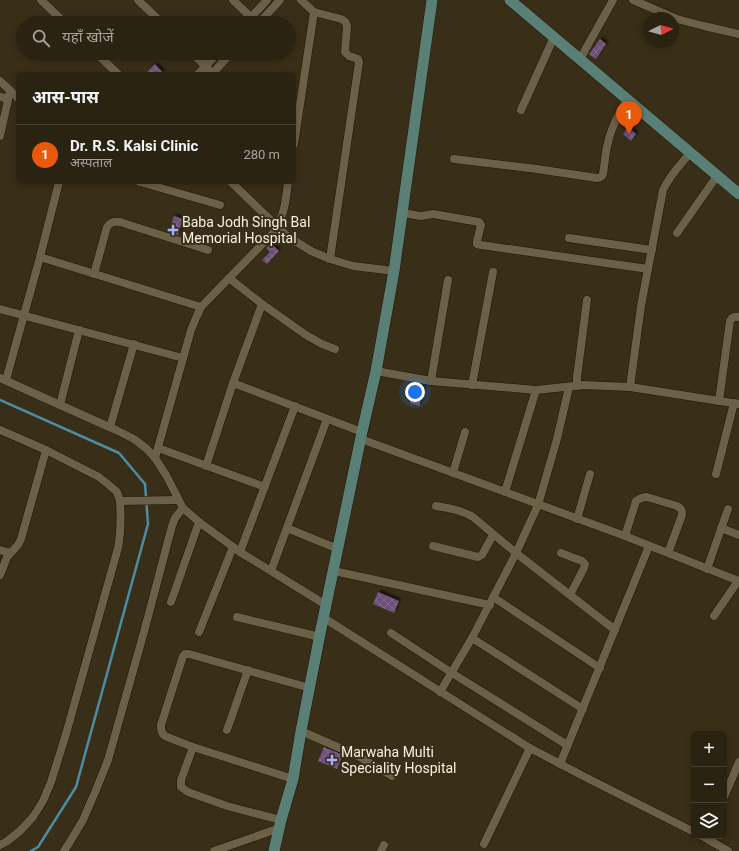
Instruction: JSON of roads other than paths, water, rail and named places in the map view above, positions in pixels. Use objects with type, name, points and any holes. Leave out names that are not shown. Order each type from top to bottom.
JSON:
[{"type":"main road","points":[[274,851],[293,779],[326,605],[376,371],[394,272],[432,0]]},
{"type":"main road","points":[[510,0],[739,194]]},
{"type":"street","points":[[41,0],[58,16]]},
{"type":"street","points":[[138,0],[155,16]]},
{"type":"street","points":[[233,0],[248,16]]},
{"type":"street","points":[[257,16],[268,0]]},
{"type":"street","points":[[260,16],[280,0]]},
{"type":"street","points":[[302,0],[314,12],[344,20],[347,26],[345,52],[348,56],[358,59],[359,62],[330,259]]},
{"type":"street","points":[[580,60],[614,0]]},
{"type":"street","points":[[633,0],[677,19],[739,34]]},
{"type":"street","points":[[296,131],[314,12]]},
{"type":"street","points":[[521,110],[554,37]]},
{"type":"street","points":[[103,60],[116,72]]},
{"type":"street","points":[[200,60],[210,72]]},
{"type":"street","points":[[200,72],[212,60]]},
{"type":"street","points":[[214,72],[225,60]]},
{"type":"street","points":[[0,81],[16,96]]},
{"type":"street","points":[[0,136],[4,98],[10,90]]},
{"type":"street","points":[[454,160],[537,169],[600,178],[603,174],[608,143],[612,130],[627,100]]},
{"type":"street","points":[[630,387],[641,306],[663,190],[671,176],[690,153]]},
{"type":"street","points":[[677,233],[717,176]]},
{"type":"street","points":[[58,184],[25,315],[3,379],[134,439],[147,449],[155,458],[183,508],[199,522],[240,552],[326,605]]},
{"type":"street","points":[[147,184],[220,205]]},
{"type":"street","points":[[233,184],[287,236],[311,252],[353,266],[394,272]]},
{"type":"street","points":[[155,458],[191,330],[201,307],[278,226],[283,212],[288,184]]},
{"type":"street","points":[[402,213],[421,216],[433,214],[480,222],[481,225],[477,244],[481,245],[648,269]]},
{"type":"street","points":[[94,274],[108,227],[112,222],[120,222],[208,250]]},
{"type":"street","points":[[569,238],[652,250]]},
{"type":"street","points":[[40,257],[201,307]]},
{"type":"street","points":[[472,385],[493,272]]},
{"type":"street","points":[[229,278],[262,304],[310,338],[335,349]]},
{"type":"street","points":[[431,381],[448,280]]},
{"type":"street","points":[[440,692],[490,605],[538,505],[573,386],[586,300]]},
{"type":"street","points":[[206,466],[233,382],[262,304]]},
{"type":"street","points":[[0,308],[183,358]]},
{"type":"street","points":[[719,401],[730,320],[734,317],[739,317]]},
{"type":"street","points":[[60,405],[79,330]]},
{"type":"street","points":[[110,427],[134,344]]},
{"type":"street","points":[[376,371],[431,381],[536,390],[573,386],[630,387],[736,403],[716,474]]},
{"type":"street","points":[[233,382],[327,418],[361,436],[453,473],[625,536],[738,581],[714,616]]},
{"type":"street","points":[[505,492],[536,390]]},
{"type":"street","points":[[240,552],[295,406]]},
{"type":"street","points":[[271,571],[327,418]]},
{"type":"street","points":[[0,430],[46,450],[99,477],[110,485],[117,492],[120,501],[121,523],[121,534],[118,548],[66,734],[51,782],[43,801],[33,816],[20,831],[0,846]]},
{"type":"street","points":[[453,473],[465,432]]},
{"type":"street","points":[[158,448],[265,487]]},
{"type":"street","points":[[0,576],[7,557],[18,545],[21,539],[46,450]]},
{"type":"street","points":[[577,519],[590,474]]},
{"type":"street","points":[[625,536],[636,501],[639,498],[647,497],[677,506],[682,511],[682,515],[668,553]]},
{"type":"street","points":[[120,501],[178,500]]},
{"type":"street","points":[[436,506],[456,509],[472,517],[615,630]]},
{"type":"street","points":[[64,851],[83,820],[108,760],[172,526],[175,518],[183,508]]},
{"type":"street","points":[[707,569],[728,509]]},
{"type":"street","points":[[171,602],[199,522]]},
{"type":"street","points":[[287,528],[338,549]]},
{"type":"street","points":[[721,528],[739,535]]},
{"type":"street","points":[[433,546],[478,558],[482,555],[493,535]]},
{"type":"street","points":[[560,764],[650,546]]},
{"type":"street","points":[[199,632],[233,547]]},
{"type":"street","points":[[0,550],[10,553]]},
{"type":"street","points":[[561,553],[582,561],[585,564],[570,595]]},
{"type":"street","points":[[334,570],[490,605]]},
{"type":"street","points":[[493,597],[600,668]]},
{"type":"street","points":[[237,617],[320,637]]},
{"type":"street","points":[[324,618],[530,748],[691,830]]},
{"type":"street","points":[[391,633],[567,745]]},
{"type":"street","points":[[472,638],[582,709]]},
{"type":"street","points":[[293,779],[193,748],[163,735],[161,725],[185,654],[310,688]]},
{"type":"street","points":[[227,730],[248,670]]},
{"type":"street","points":[[301,731],[358,756],[392,776]]},
{"type":"street","points":[[193,748],[181,780],[181,786],[184,789],[188,792],[280,824]]},
{"type":"street","points":[[484,844],[530,748]]},
{"type":"street","points":[[727,790],[739,762]]},
{"type":"street","points":[[214,851],[280,824]]},
{"type":"street","points":[[708,839],[728,851]]},
{"type":"waterway","points":[[0,400],[119,453],[145,484],[148,524],[76,787],[38,847],[31,851]]},
{"type":"place","name":"Dr. R.S. Kalsi Clinic","points":[[629,134]]},
{"type":"place","name":"Baba Jodh Singh Bal Memorial Hospital","points":[[173,230]]},
{"type":"place","name":"Marwaha Multi Speciality Hospital","points":[[332,760]]}]
